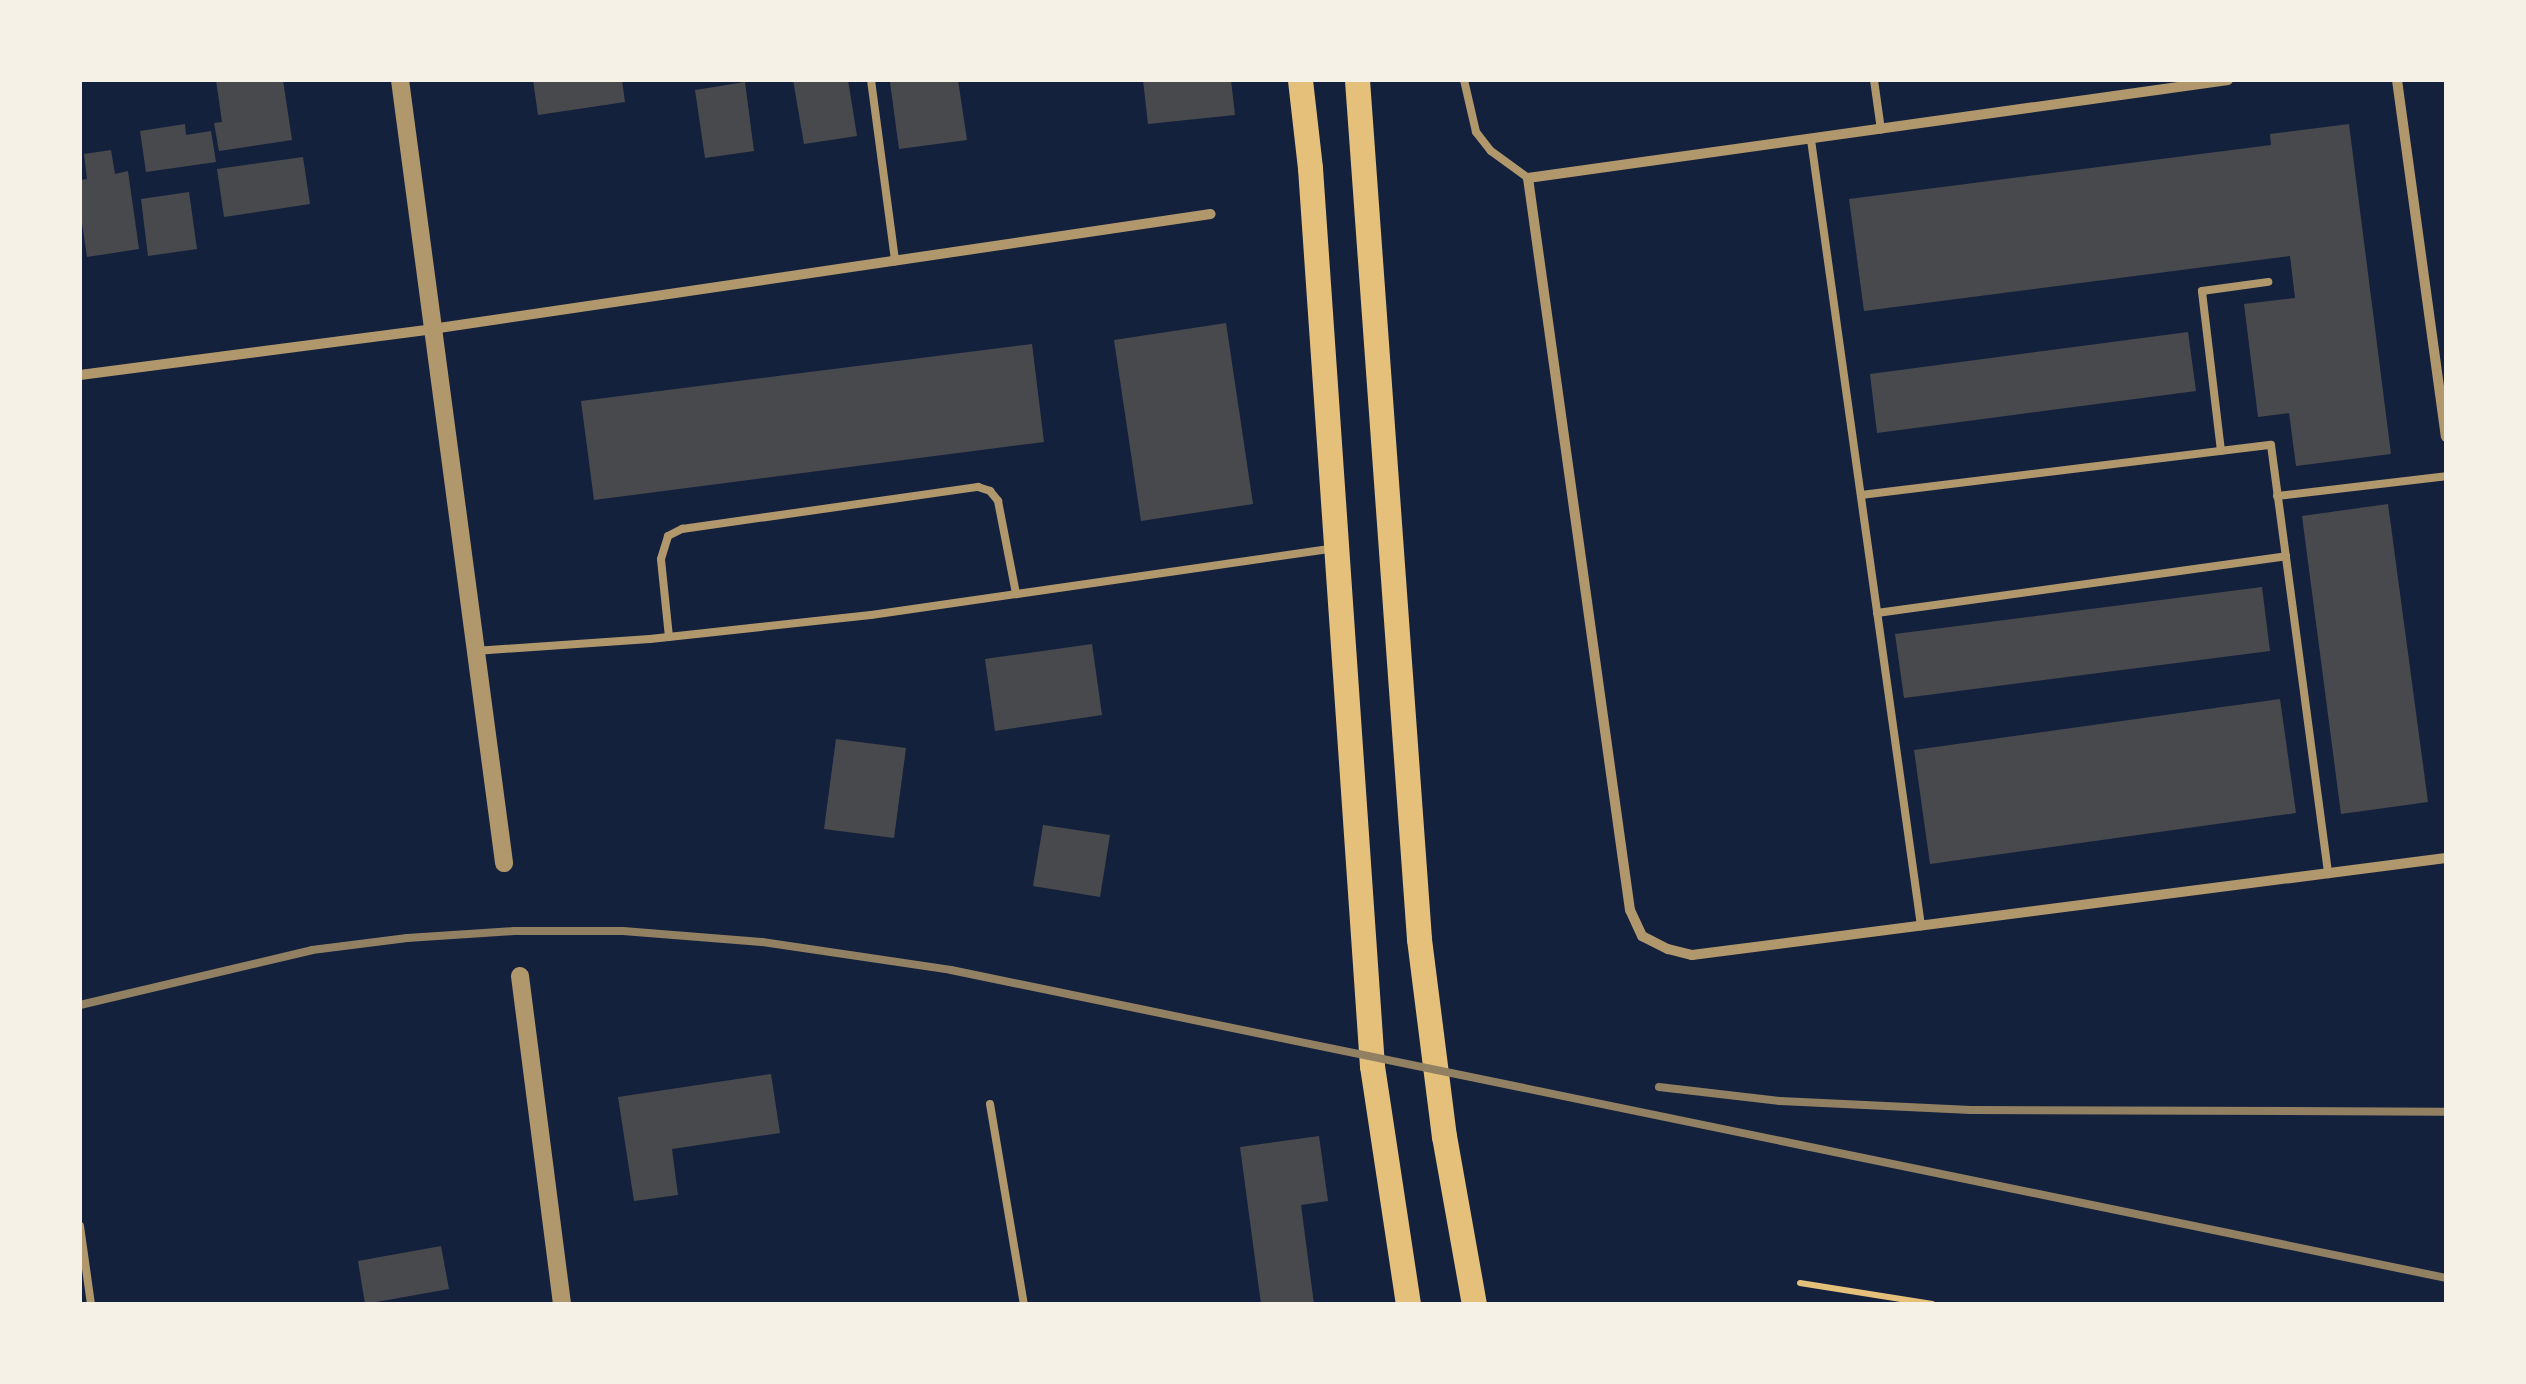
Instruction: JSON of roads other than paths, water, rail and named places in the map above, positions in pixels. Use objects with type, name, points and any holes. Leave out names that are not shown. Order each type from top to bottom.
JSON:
[{"type":"main road","points":[[1300,80],[1372,1066],[1408,1304]]},
{"type":"main road","points":[[1358,80],[1419,939],[1444,1136],[1474,1304]]},
{"type":"street","points":[[400,80],[504,863]]},
{"type":"street","points":[[2228,80],[1528,178],[1630,910],[1642,936],[1692,955],[2446,858]]},
{"type":"street","points":[[2398,80],[2446,437]]},
{"type":"street","points":[[80,375],[432,330],[1210,214]]},
{"type":"street","points":[[520,976],[562,1304]]},
{"type":"lane","points":[[871,80],[894,261]]},
{"type":"lane","points":[[1464,80],[1476,132],[1491,151],[1528,178]]},
{"type":"lane","points":[[1874,80],[1881,131]]},
{"type":"lane","points":[[1811,140],[1921,926]]},
{"type":"lane","points":[[2221,451],[2202,291],[2268,282]]},
{"type":"lane","points":[[1860,496],[2271,445],[2328,874]]},
{"type":"lane","points":[[2277,496],[2446,476]]},
{"type":"lane","points":[[669,637],[661,559],[668,536],[682,529],[978,487],[990,490],[998,502],[1016,594]]},
{"type":"lane","points":[[475,651],[669,637],[1016,594],[1336,548]]},
{"type":"lane","points":[[1877,613],[2286,556]]},
{"type":"lane","points":[[990,1104],[1024,1304]]},
{"type":"lane","points":[[80,1226],[92,1304]]},
{"type":"railway","points":[[80,1005],[312,950],[407,938],[514,931],[623,931],[762,942],[951,970],[2446,1278]]},
{"type":"railway","points":[[1659,1087],[1780,1101],[1971,1110],[2446,1112]]}]
